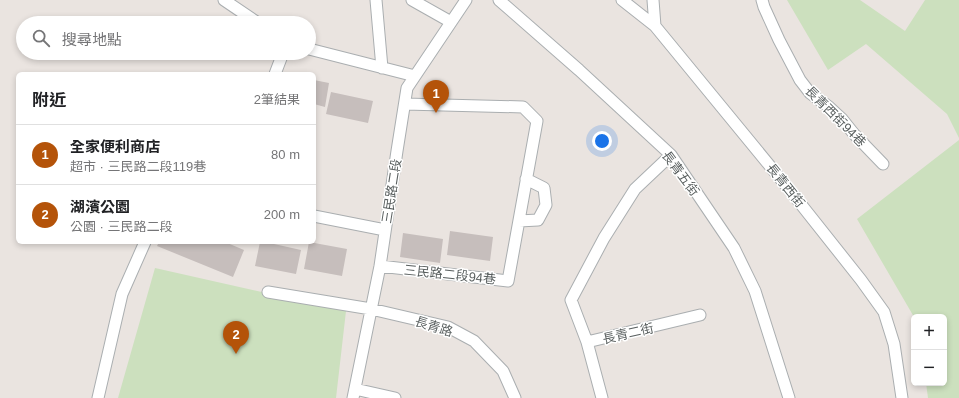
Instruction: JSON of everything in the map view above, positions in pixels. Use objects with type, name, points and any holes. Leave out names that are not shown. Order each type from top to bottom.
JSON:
[{"type":"street","points":[[224,0],[248,16]]},
{"type":"street","points":[[376,0],[382,68]]},
{"type":"street","points":[[412,0],[451,22]]},
{"type":"street","name":"三民路二段","points":[[354,393],[380,266],[407,88],[466,0]]},
{"type":"street","name":"長青五街","points":[[499,0],[579,70],[671,155],[734,248],[754,291],[789,398]]},
{"type":"street","name":"長青西街","points":[[622,0],[655,26],[788,188],[861,280],[884,312],[894,344],[902,398]]},
{"type":"street","points":[[653,0],[655,26]]},
{"type":"street","name":"長青西街94巷","points":[[762,0],[764,8],[779,40],[800,80],[810,93],[842,119],[854,134],[883,164]]},
{"type":"street","points":[[316,50],[415,76]]},
{"type":"street","points":[[276,72],[280,60]]},
{"type":"street","name":"三民路二段94巷","points":[[380,266],[508,280],[537,121],[523,107],[405,104]]},
{"type":"street","points":[[587,342],[571,300],[604,238],[635,189],[671,155]]},
{"type":"street","points":[[519,221],[538,220],[546,205],[544,188],[526,179]]},
{"type":"street","points":[[316,216],[385,230]]},
{"type":"street","points":[[98,398],[122,294],[144,244]]},
{"type":"street","name":"長青路","points":[[268,292],[370,310],[448,327],[474,342],[503,371],[516,398]]},
{"type":"street","name":"長青二街","points":[[602,398],[587,342],[700,316]]},
{"type":"street","points":[[354,393],[395,398]]},
{"type":"green space","points":[[787,0],[860,0],[905,31],[925,0],[959,0],[959,138],[947,114],[866,44],[828,70]]},
{"type":"green space","points":[[959,140],[959,398],[928,398],[926,386],[947,386],[947,314],[912,314],[857,219]]},
{"type":"green space","points":[[155,268],[346,311],[336,398],[118,398]]},
{"type":"building","points":[[316,80],[329,83],[325,107],[316,105]]},
{"type":"building","points":[[331,92],[373,101],[368,123],[326,114]]},
{"type":"building","points":[[450,231],[493,237],[490,261],[447,255]]},
{"type":"building","points":[[403,233],[443,239],[440,263],[400,257]]},
{"type":"building","points":[[316,243],[347,249],[342,276],[304,269],[309,244]]},
{"type":"building","points":[[158,244],[230,244],[244,250],[233,277],[157,246]]},
{"type":"building","points":[[260,244],[274,244],[301,250],[296,274],[255,266]]},
{"type":"place","name":"全家便利商店","points":[[436,113]]},
{"type":"place","name":"湖濱公園","points":[[236,354]]}]
